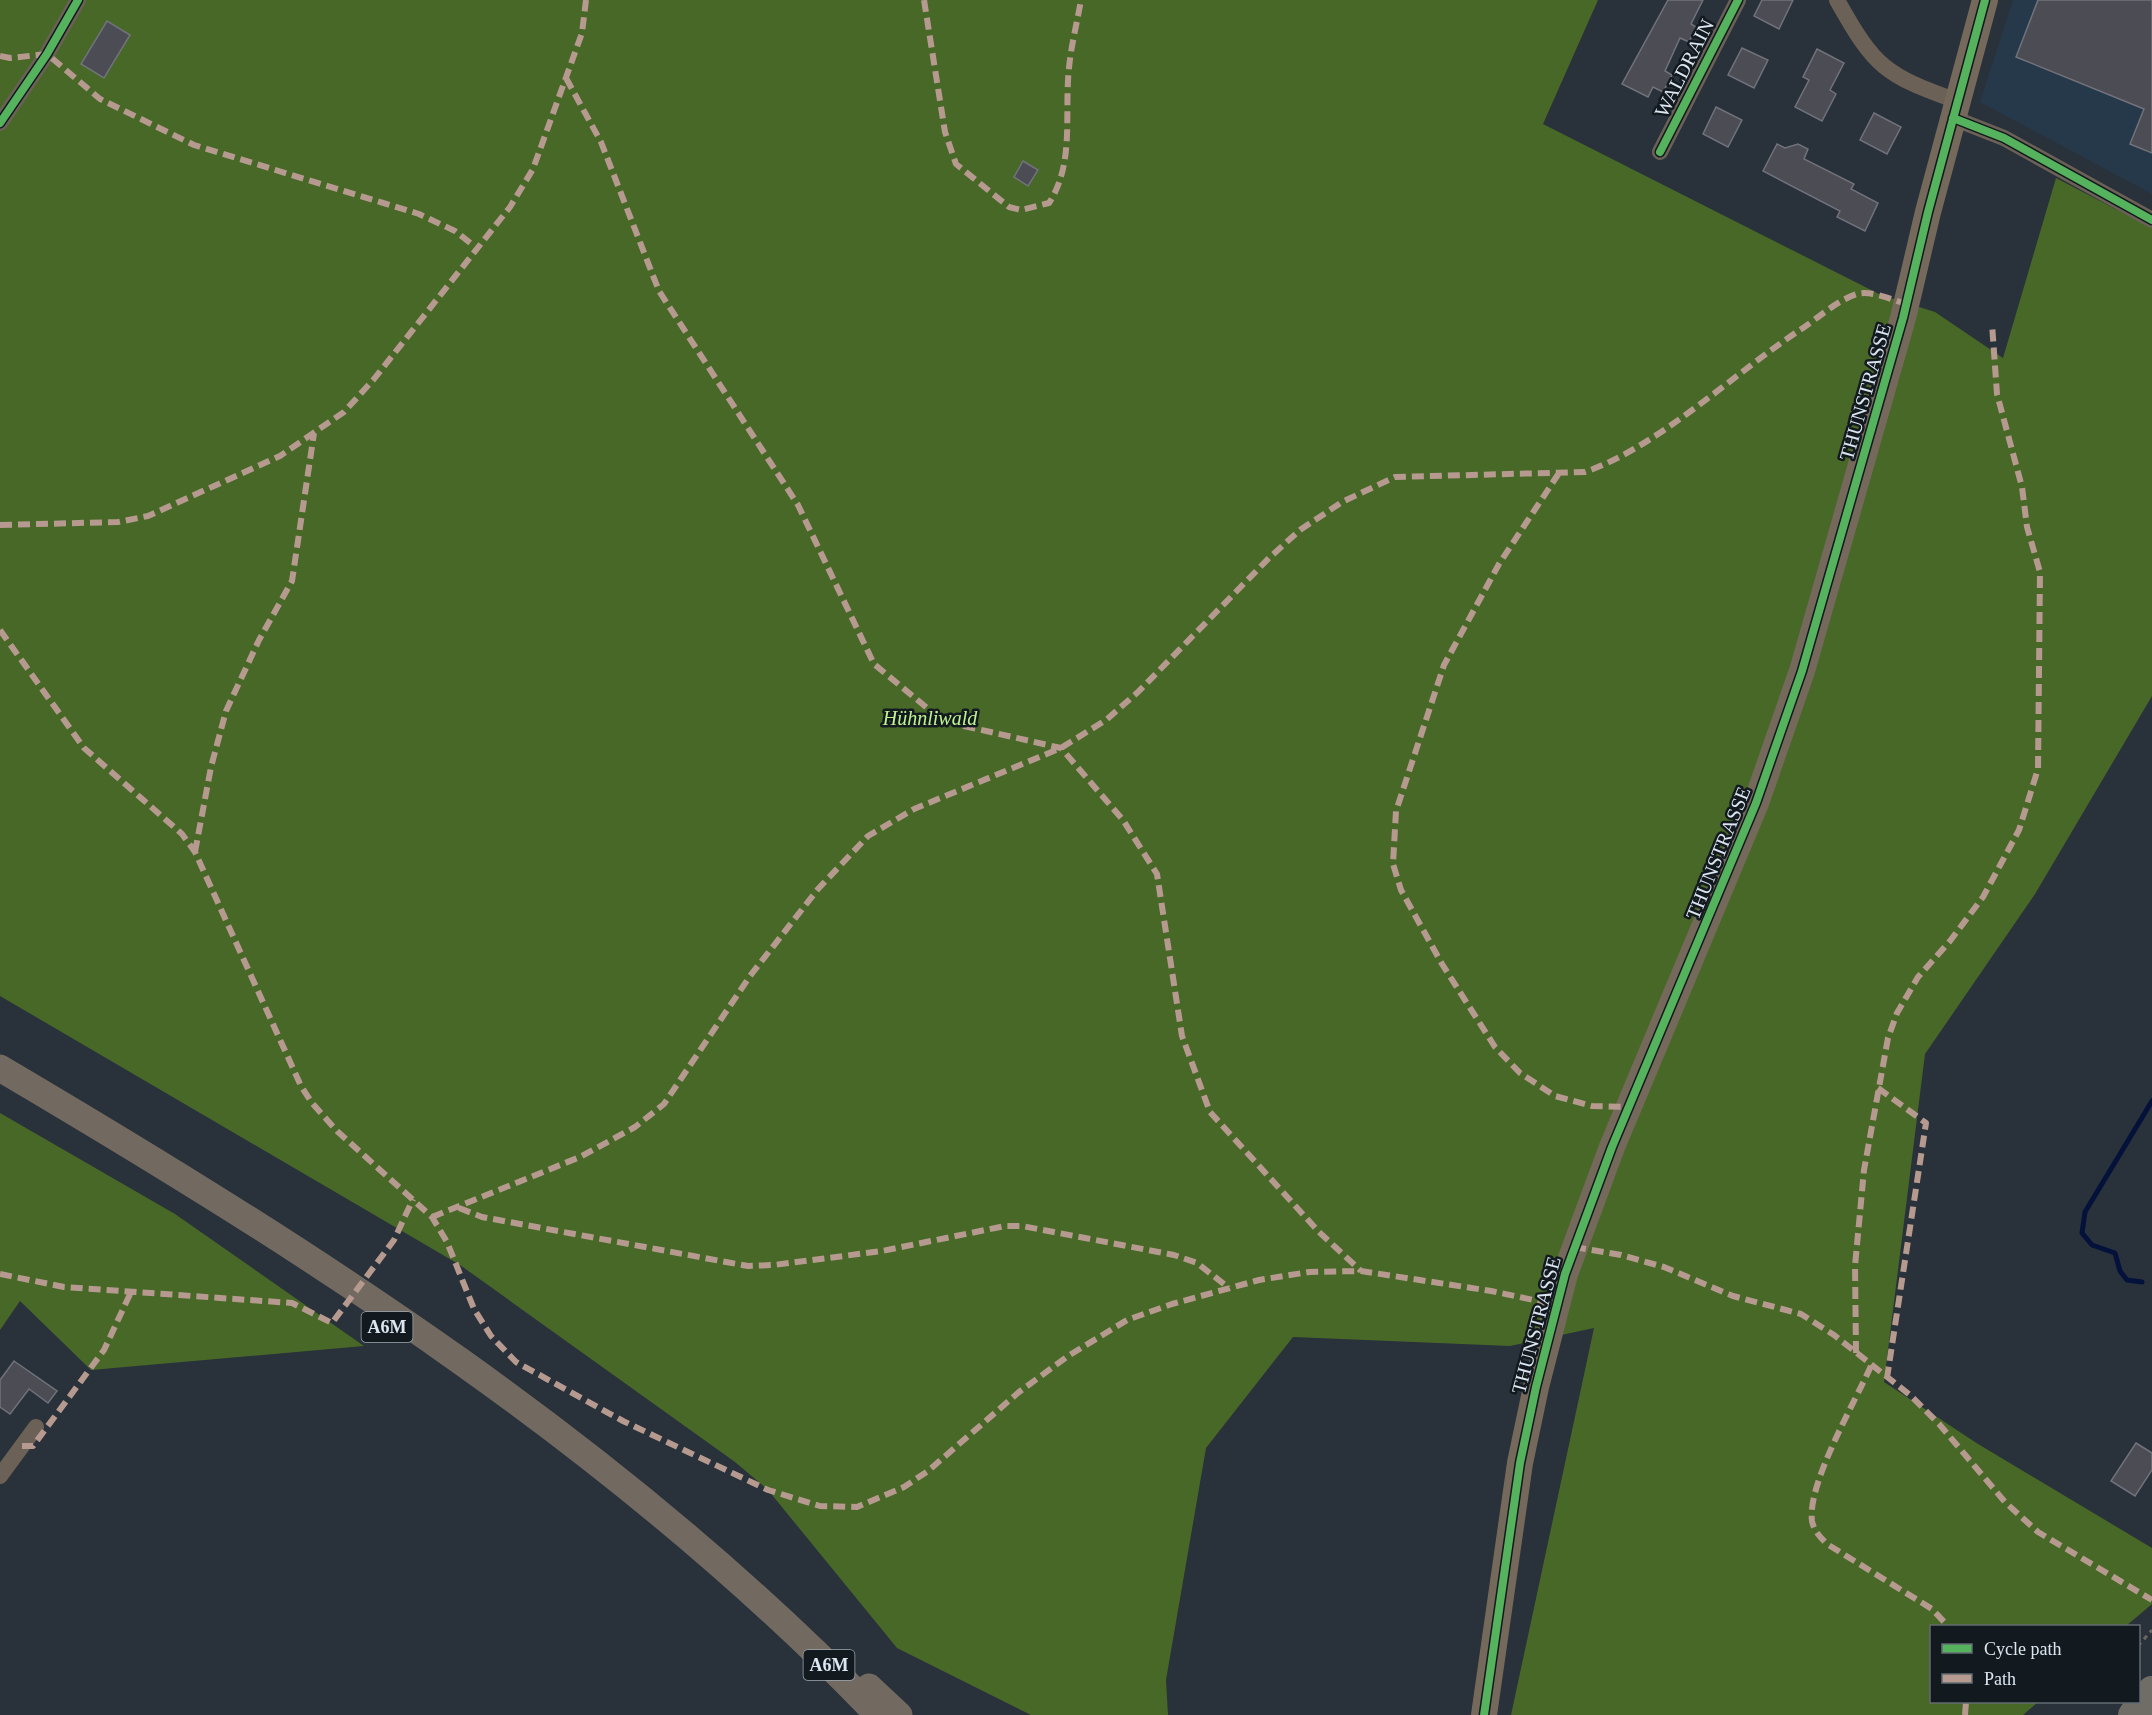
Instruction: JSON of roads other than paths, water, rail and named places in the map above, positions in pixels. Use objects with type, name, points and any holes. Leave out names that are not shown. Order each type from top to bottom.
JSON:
[{"type":"highway","name":"A6M","points":[[0,1068],[207,1192],[450,1351],[639,1495],[778,1616],[878,1715]]},
{"type":"highway","name":"A6M","points":[[0,1084],[198,1204],[441,1363],[559,1450],[657,1529],[747,1607],[857,1715]]},
{"type":"highway","points":[[778,1616],[800,1622],[899,1715]]},
{"type":"highway","points":[[835,1691],[850,1715]]},
{"type":"highway","points":[[2133,1715],[2152,1691]]},
{"type":"main road","name":"THUNSTRASSE","points":[[1484,1715],[1520,1463],[1536,1387],[1565,1274],[1594,1192],[1726,880],[1788,713],[1816,628],[1903,318],[1985,0]]},
{"type":"street","points":[[0,123],[47,54],[78,0]]},
{"type":"street","name":"WALDRAIN","points":[[1660,152],[1738,0]]},
{"type":"street","points":[[1837,0],[1855,33],[1885,69],[2152,220]]},
{"type":"street","points":[[0,1476],[36,1427]]},
{"type":"waterway","points":[[2142,1282],[2127,1280],[2120,1271],[2115,1253],[2092,1245],[2082,1233],[2085,1212],[2152,1101]]},
{"type":"park label","name":"Hühnliwald","points":[[930,718]]}]
